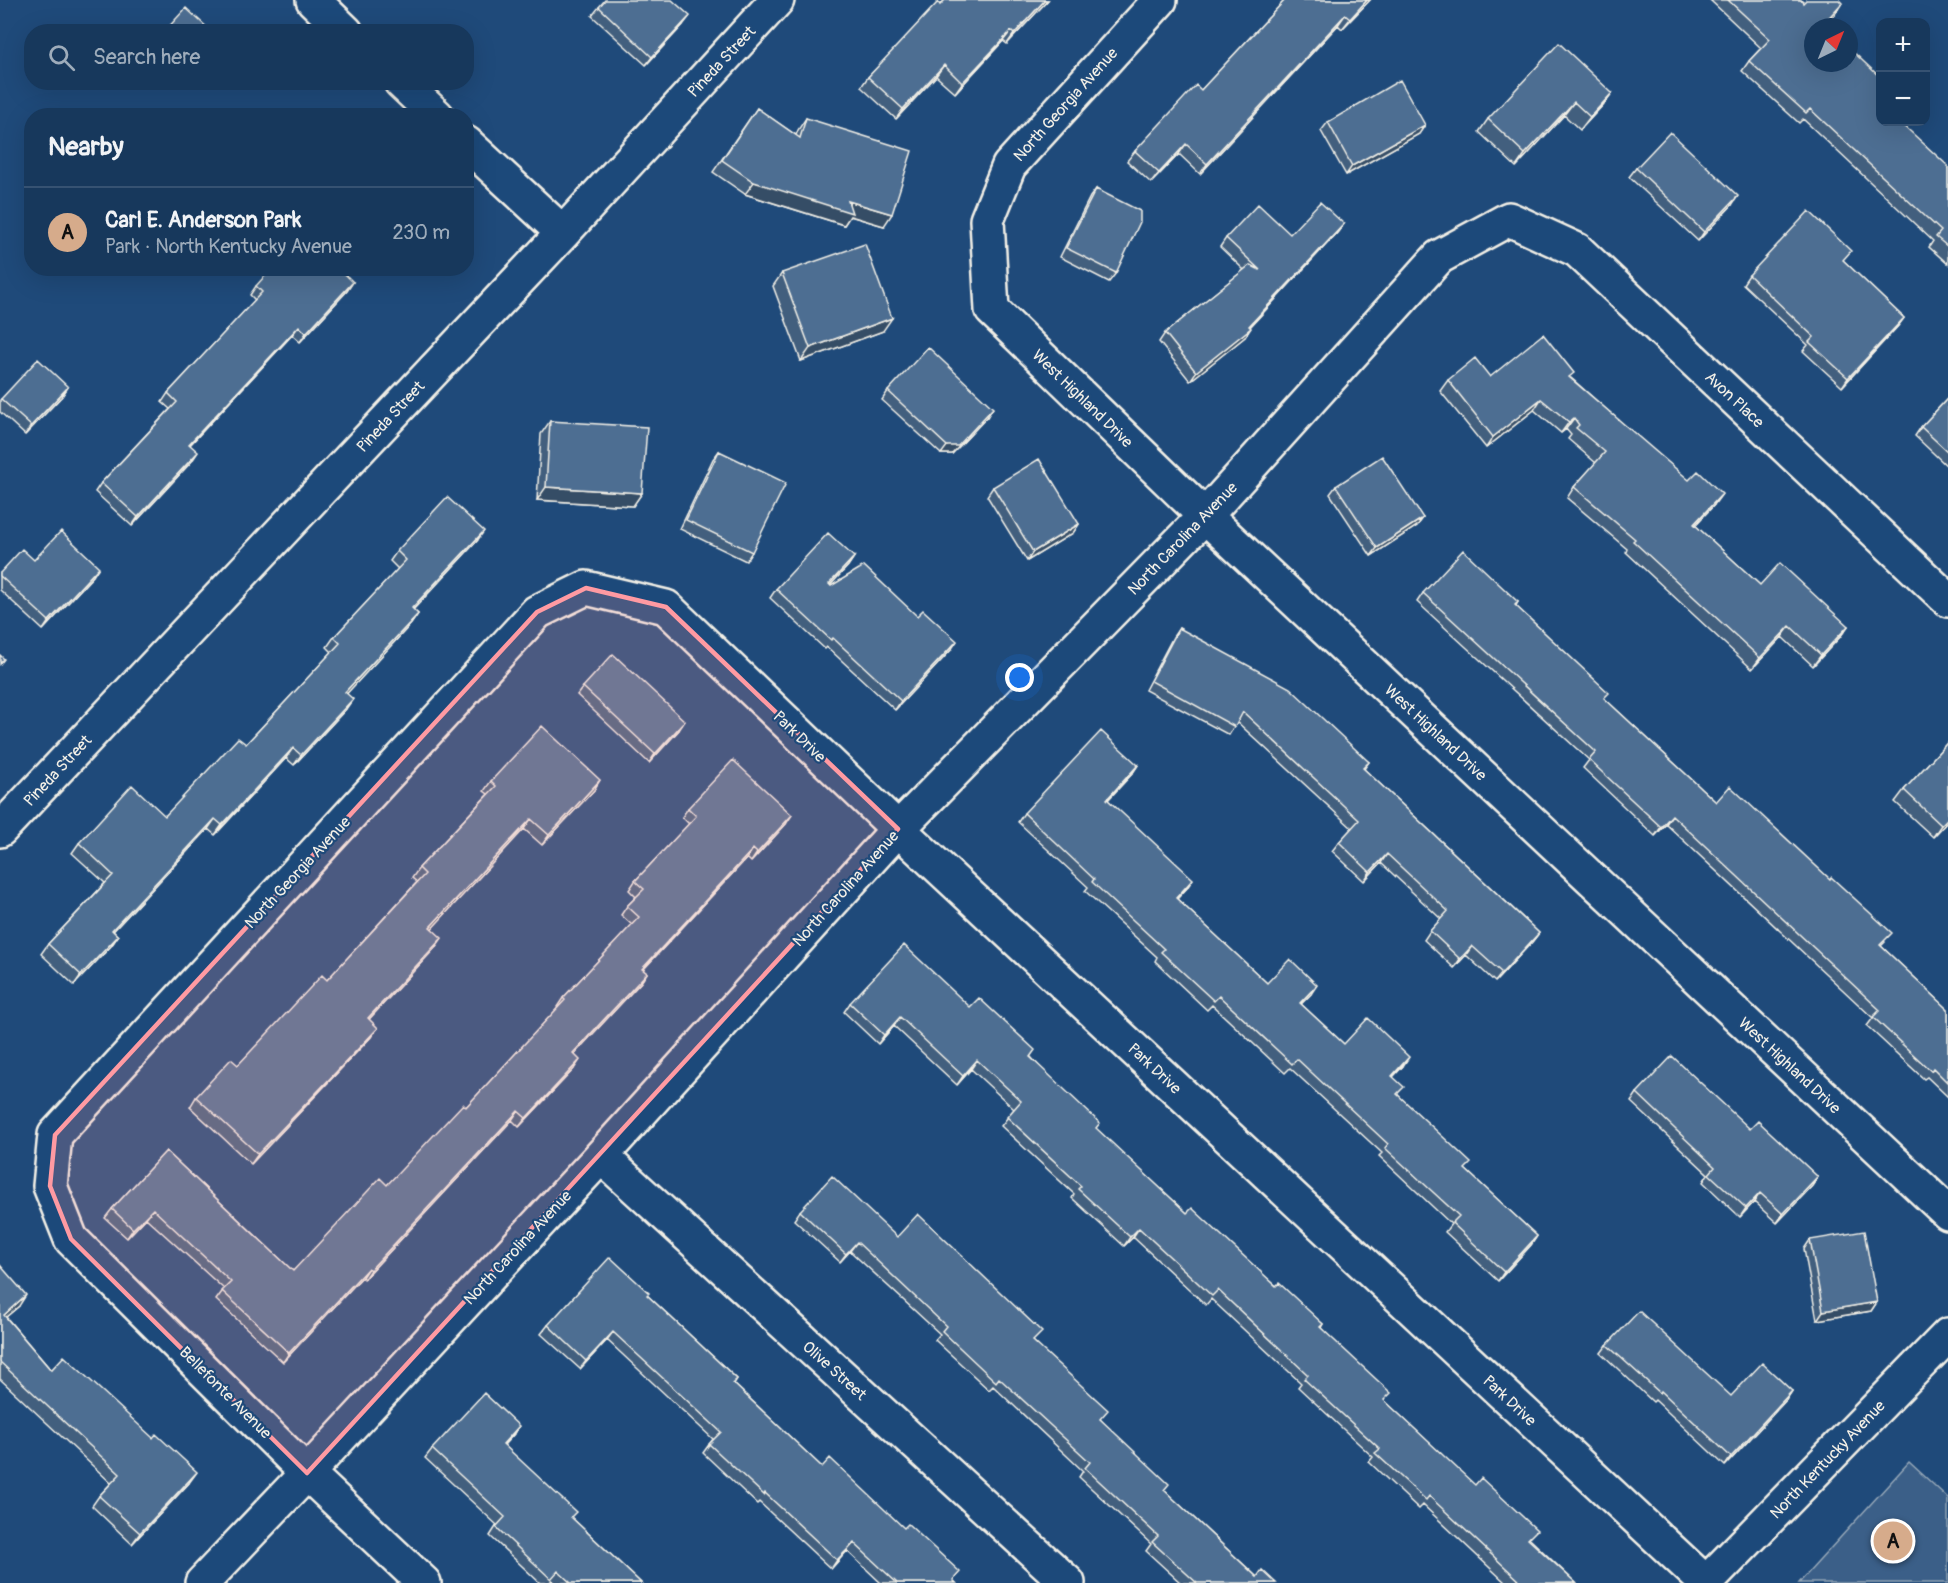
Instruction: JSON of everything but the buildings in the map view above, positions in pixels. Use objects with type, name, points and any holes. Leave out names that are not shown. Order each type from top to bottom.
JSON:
[{"type":"street","points":[[313,0],[338,24]]},
{"type":"street","name":"Pineda Street","points":[[0,830],[563,233],[777,0]]},
{"type":"street","name":"North Georgia Avenue","points":[[987,220],[1009,166],[1160,0]]},
{"type":"street","points":[[409,90],[429,108]]},
{"type":"street","points":[[474,150],[563,233]]},
{"type":"street","name":"North Carolina Avenue","points":[[202,1583],[601,1156],[898,829],[1204,516],[1439,257],[1509,219]]},
{"type":"street","name":"Avon Place","points":[[1509,219],[1577,250],[1948,600]]},
{"type":"street","name":"West Highland Drive","points":[[987,220],[992,310],[1204,516],[1948,1213]]},
{"type":"street","name":"North Georgia Avenue","points":[[50,1186],[55,1135],[537,612],[586,588]]},
{"type":"street","name":"Park Drive","points":[[586,588],[666,607],[898,829],[1706,1583]]},
{"type":"street","name":"Olive Street","points":[[601,1156],[1068,1583]]},
{"type":"street","name":"Bellefonte Avenue","points":[[50,1186],[71,1239],[307,1473],[424,1583]]},
{"type":"street","name":"North Kentucky Avenue","points":[[1706,1583],[1948,1335]]},
{"type":"highlighted area","points":[[586,588],[666,607],[898,829],[307,1473],[71,1239],[50,1186],[55,1135],[537,612]]},
{"type":"shaded area","points":[[1909,1462],[1948,1498],[1948,1583],[1799,1583]]},
{"type":"place","name":"Carl E. Anderson Park","points":[[1893,1541]]}]
